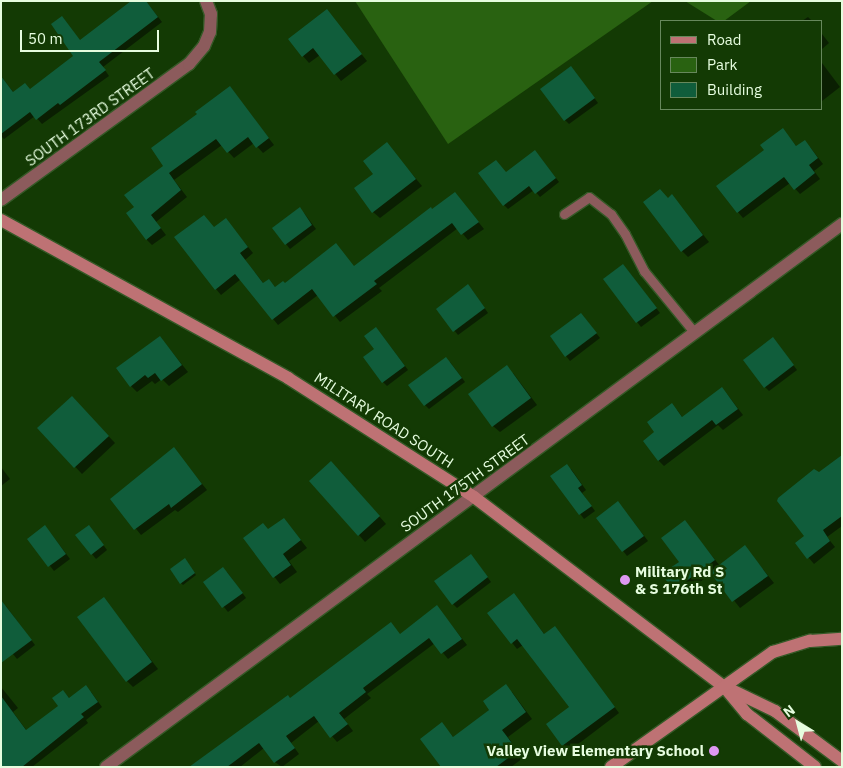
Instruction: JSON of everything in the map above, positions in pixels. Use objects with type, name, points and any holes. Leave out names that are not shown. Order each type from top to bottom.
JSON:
[{"type":"main road","name":"MILITARY ROAD SOUTH","points":[[1,220],[288,378],[474,497],[723,686],[775,711],[842,761]]},
{"type":"main road","points":[[612,767],[773,652],[810,641],[842,638]]},
{"type":"main road","name":"MILITARY ROAD SOUTH","points":[[723,686],[747,714],[815,767]]},
{"type":"street","name":"SOUTH 173RD STREET","points":[[1,200],[189,64],[204,46],[210,32],[212,14],[206,1]]},
{"type":"street","name":"SOUTH 175TH STREET","points":[[106,767],[842,224]]},
{"type":"lane","points":[[564,214],[589,197],[610,214],[625,234],[644,271],[695,333]]},
{"type":"green space","points":[[355,1],[653,1],[448,144]]},
{"type":"green space","points":[[685,1],[751,1],[725,20],[715,20]]},
{"type":"building","points":[[131,1],[146,1],[158,17],[99,62],[106,70],[60,105],[58,103],[36,120],[30,112],[1,134],[1,76],[13,92],[25,83],[30,89],[73,56],[51,24],[62,16],[80,40]]},
{"type":"building","points":[[327,9],[362,54],[334,75],[313,48],[302,57],[288,39]]},
{"type":"building","points":[[571,66],[595,98],[564,121],[540,89]]},
{"type":"building","points":[[230,86],[269,138],[256,148],[248,137],[227,153],[216,139],[169,173],[181,190],[151,215],[161,228],[146,240],[126,213],[134,207],[124,195],[163,166],[151,148],[197,114],[195,112]]},
{"type":"building","points":[[783,128],[796,146],[805,140],[818,158],[809,165],[815,173],[794,190],[784,177],[737,213],[716,186],[764,150],[760,145]]},
{"type":"building","points":[[387,142],[416,179],[372,213],[354,188],[373,174],[363,161]]},
{"type":"building","points":[[535,150],[556,178],[535,194],[529,186],[503,206],[478,173],[496,160],[506,172]]},
{"type":"building","points":[[660,189],[668,198],[672,194],[703,235],[681,252],[643,202]]},
{"type":"building","points":[[455,192],[479,222],[461,235],[452,223],[374,281],[377,284],[333,317],[312,289],[272,320],[235,274],[215,290],[174,237],[204,215],[214,227],[226,218],[248,247],[240,253],[263,283],[269,279],[275,287],[283,281],[285,283],[336,243],[354,266],[431,207],[432,209]]},
{"type":"building","points":[[300,207],[312,225],[285,245],[272,228]]},
{"type":"building","points":[[623,264],[657,308],[636,323],[603,279]]},
{"type":"building","points":[[468,284],[485,308],[453,332],[436,309]]},
{"type":"building","points":[[581,313],[597,333],[565,357],[550,336]]},
{"type":"building","points":[[376,327],[405,366],[382,383],[363,357],[374,349],[364,336]]},
{"type":"building","points":[[160,336],[182,365],[161,381],[155,373],[148,378],[145,375],[130,387],[116,368]]},
{"type":"building","points":[[773,337],[794,365],[764,388],[743,360]]},
{"type":"building","points":[[446,357],[462,378],[424,406],[408,385]]},
{"type":"building","points":[[507,365],[531,398],[492,427],[468,394]]},
{"type":"building","points":[[722,387],[738,409],[716,425],[712,420],[658,461],[643,441],[654,432],[647,422],[672,403],[682,417]]},
{"type":"building","points":[[72,396],[109,436],[74,468],[37,428]]},
{"type":"building","points":[[174,447],[202,484],[171,508],[169,504],[134,530],[110,499]]},
{"type":"building","points":[[842,455],[842,516],[823,530],[830,541],[807,559],[795,543],[804,536],[777,501],[778,498],[814,469],[819,472]]},
{"type":"building","points":[[331,461],[380,516],[358,536],[309,481]]},
{"type":"building","points":[[567,464],[582,485],[578,488],[592,506],[579,515],[550,476]]},
{"type":"building","points":[[618,501],[644,536],[622,552],[596,518]]},
{"type":"building","points":[[284,518],[301,540],[283,554],[291,565],[273,578],[243,538],[263,523],[268,529]]},
{"type":"building","points":[[685,520],[715,560],[674,590],[661,574],[679,562],[661,538]]},
{"type":"building","points":[[45,525],[66,554],[48,567],[27,539]]},
{"type":"building","points":[[89,525],[104,545],[91,555],[75,535]]},
{"type":"building","points":[[745,545],[768,576],[732,602],[710,572]]},
{"type":"building","points":[[471,554],[488,577],[452,605],[434,581]]},
{"type":"building","points":[[185,558],[195,573],[180,584],[170,569]]},
{"type":"building","points":[[223,567],[243,593],[222,608],[203,582]]},
{"type":"building","points":[[514,593],[544,634],[555,626],[615,707],[562,746],[546,724],[569,707],[517,639],[511,644],[487,613]]},
{"type":"building","points":[[104,597],[152,662],[126,682],[77,617]]},
{"type":"building","points":[[1,600],[32,640],[1,663]]},
{"type":"building","points":[[437,605],[462,639],[441,654],[429,638],[363,688],[366,692],[339,713],[348,724],[330,738],[314,716],[286,736],[295,748],[274,763],[259,743],[227,767],[189,767],[288,695],[290,698],[391,622],[400,634]]},
{"type":"building","points":[[506,684],[526,712],[502,730],[518,751],[496,767],[441,767],[420,739],[442,722],[453,737],[489,710],[483,701]]},
{"type":"building","points":[[86,685],[98,702],[81,714],[84,717],[22,767],[1,767],[1,696],[26,730],[58,706],[52,698],[63,690],[69,698]]},
{"type":"place","name":"Military Rd S & S 176th St","points":[[625,580]]},
{"type":"place","name":"Valley View Elementary School","points":[[714,751]]}]
